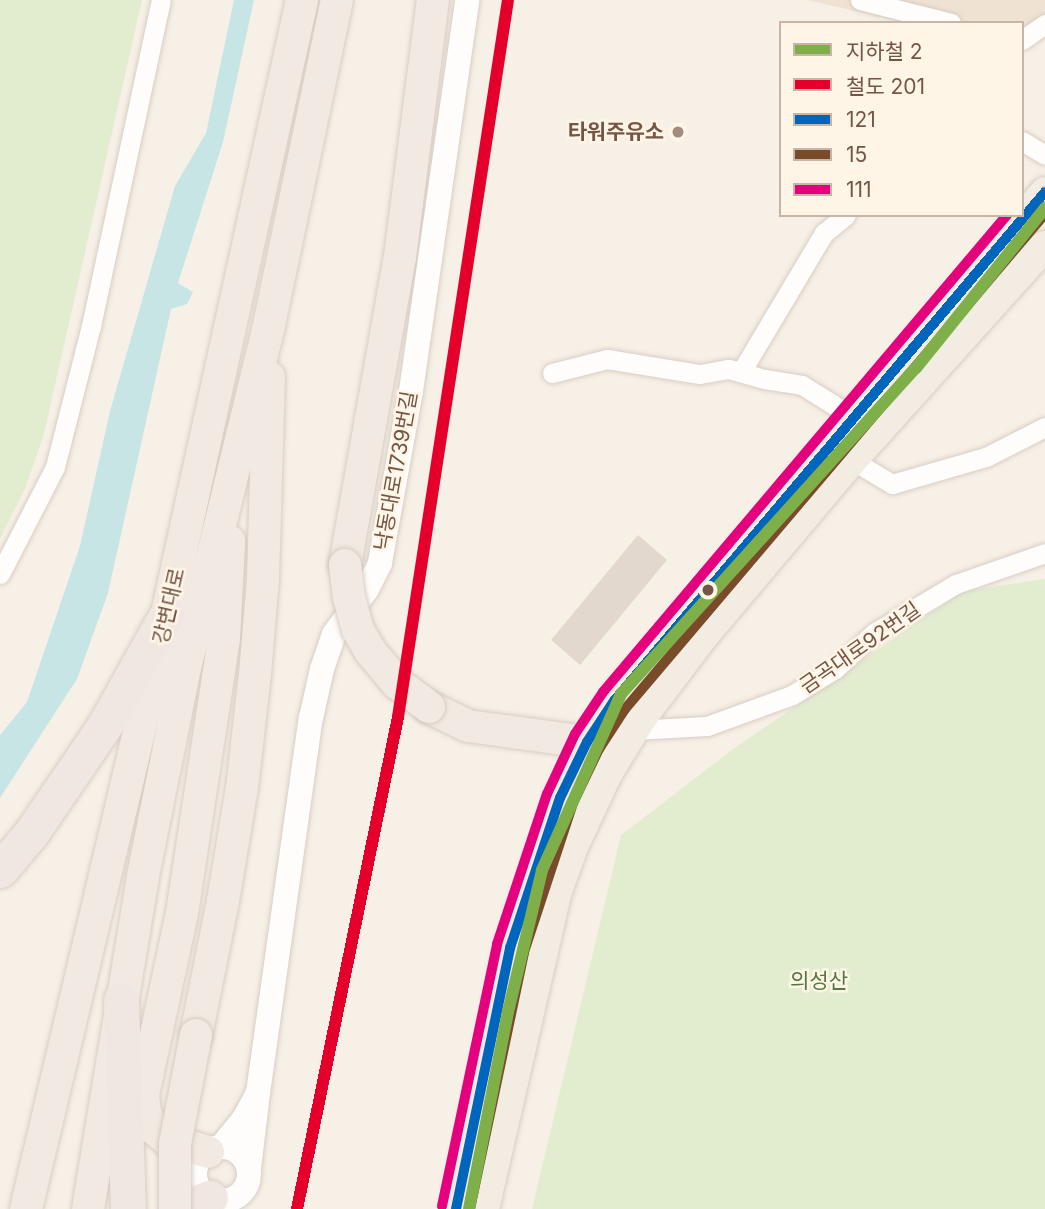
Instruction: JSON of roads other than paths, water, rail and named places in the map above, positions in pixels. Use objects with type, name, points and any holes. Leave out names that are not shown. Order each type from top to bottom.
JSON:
[{"type":"highway","name":"강변대로","points":[[26,1209],[167,614],[302,0]]},
{"type":"highway","name":"강변대로","points":[[88,1209],[121,1000],[185,668],[268,330],[337,0]]},
{"type":"highway","points":[[433,0],[400,257],[345,565],[349,597],[358,630],[370,651],[397,683],[429,707],[468,726],[587,742]]},
{"type":"highway","points":[[216,1199],[175,1144],[223,901],[242,788],[263,579],[270,417],[268,330]]},
{"type":"highway","points":[[214,1149],[169,1140],[153,1128],[145,1112],[143,1095],[182,913],[220,664],[229,566],[227,494]]},
{"type":"highway","points":[[0,870],[32,832],[105,725],[167,614]]},
{"type":"highway","points":[[121,1000],[128,1209]]},
{"type":"main road","points":[[456,1209],[510,948],[560,798],[587,742],[614,701],[853,417],[1039,213]]},
{"type":"main road","points":[[484,1209],[556,894],[573,847],[607,774],[635,730],[704,635],[852,460],[1045,246]]},
{"type":"street","points":[[0,574],[55,467],[91,326],[161,0]]},
{"type":"street","name":"낙동대로1739번길","points":[[216,1199],[258,1093],[311,718],[322,669],[334,634],[367,589],[380,563],[411,391],[467,0]]},
{"type":"street","points":[[860,0],[943,21]]},
{"type":"street","points":[[1024,39],[1045,24]]},
{"type":"street","points":[[1024,142],[1045,155]]},
{"type":"street","points":[[741,372],[824,233],[844,217]]},
{"type":"street","points":[[552,373],[607,359],[700,374],[729,369],[802,385],[853,417]]},
{"type":"street","points":[[852,460],[892,484],[986,457],[1045,427]]},
{"type":"street","name":"금곡대로92번길","points":[[587,742],[635,730],[707,726],[792,695],[835,669],[874,633],[956,584],[1045,553]]},
{"type":"street","points":[[214,1149],[240,1154],[216,1199],[201,1190],[196,1176],[199,1160],[214,1149],[244,1118],[258,1093]]},
{"type":"water","points":[[234,0],[254,0],[223,142],[178,283],[193,292],[187,304],[171,309],[108,593],[77,679],[0,798],[0,735],[27,702],[80,546],[110,411],[175,186],[206,133]]},
{"type":"metro line","name":"2","points":[[469,1209],[508,1012],[542,870],[621,694],[916,368],[1045,208]]},
{"type":"rail line","name":"201","points":[[297,1209],[398,717],[508,0]]},
{"type":"place","name":"타워주유소","points":[[678,132]]},
{"type":"park label","name":"의성산","points":[[819,981]]}]
